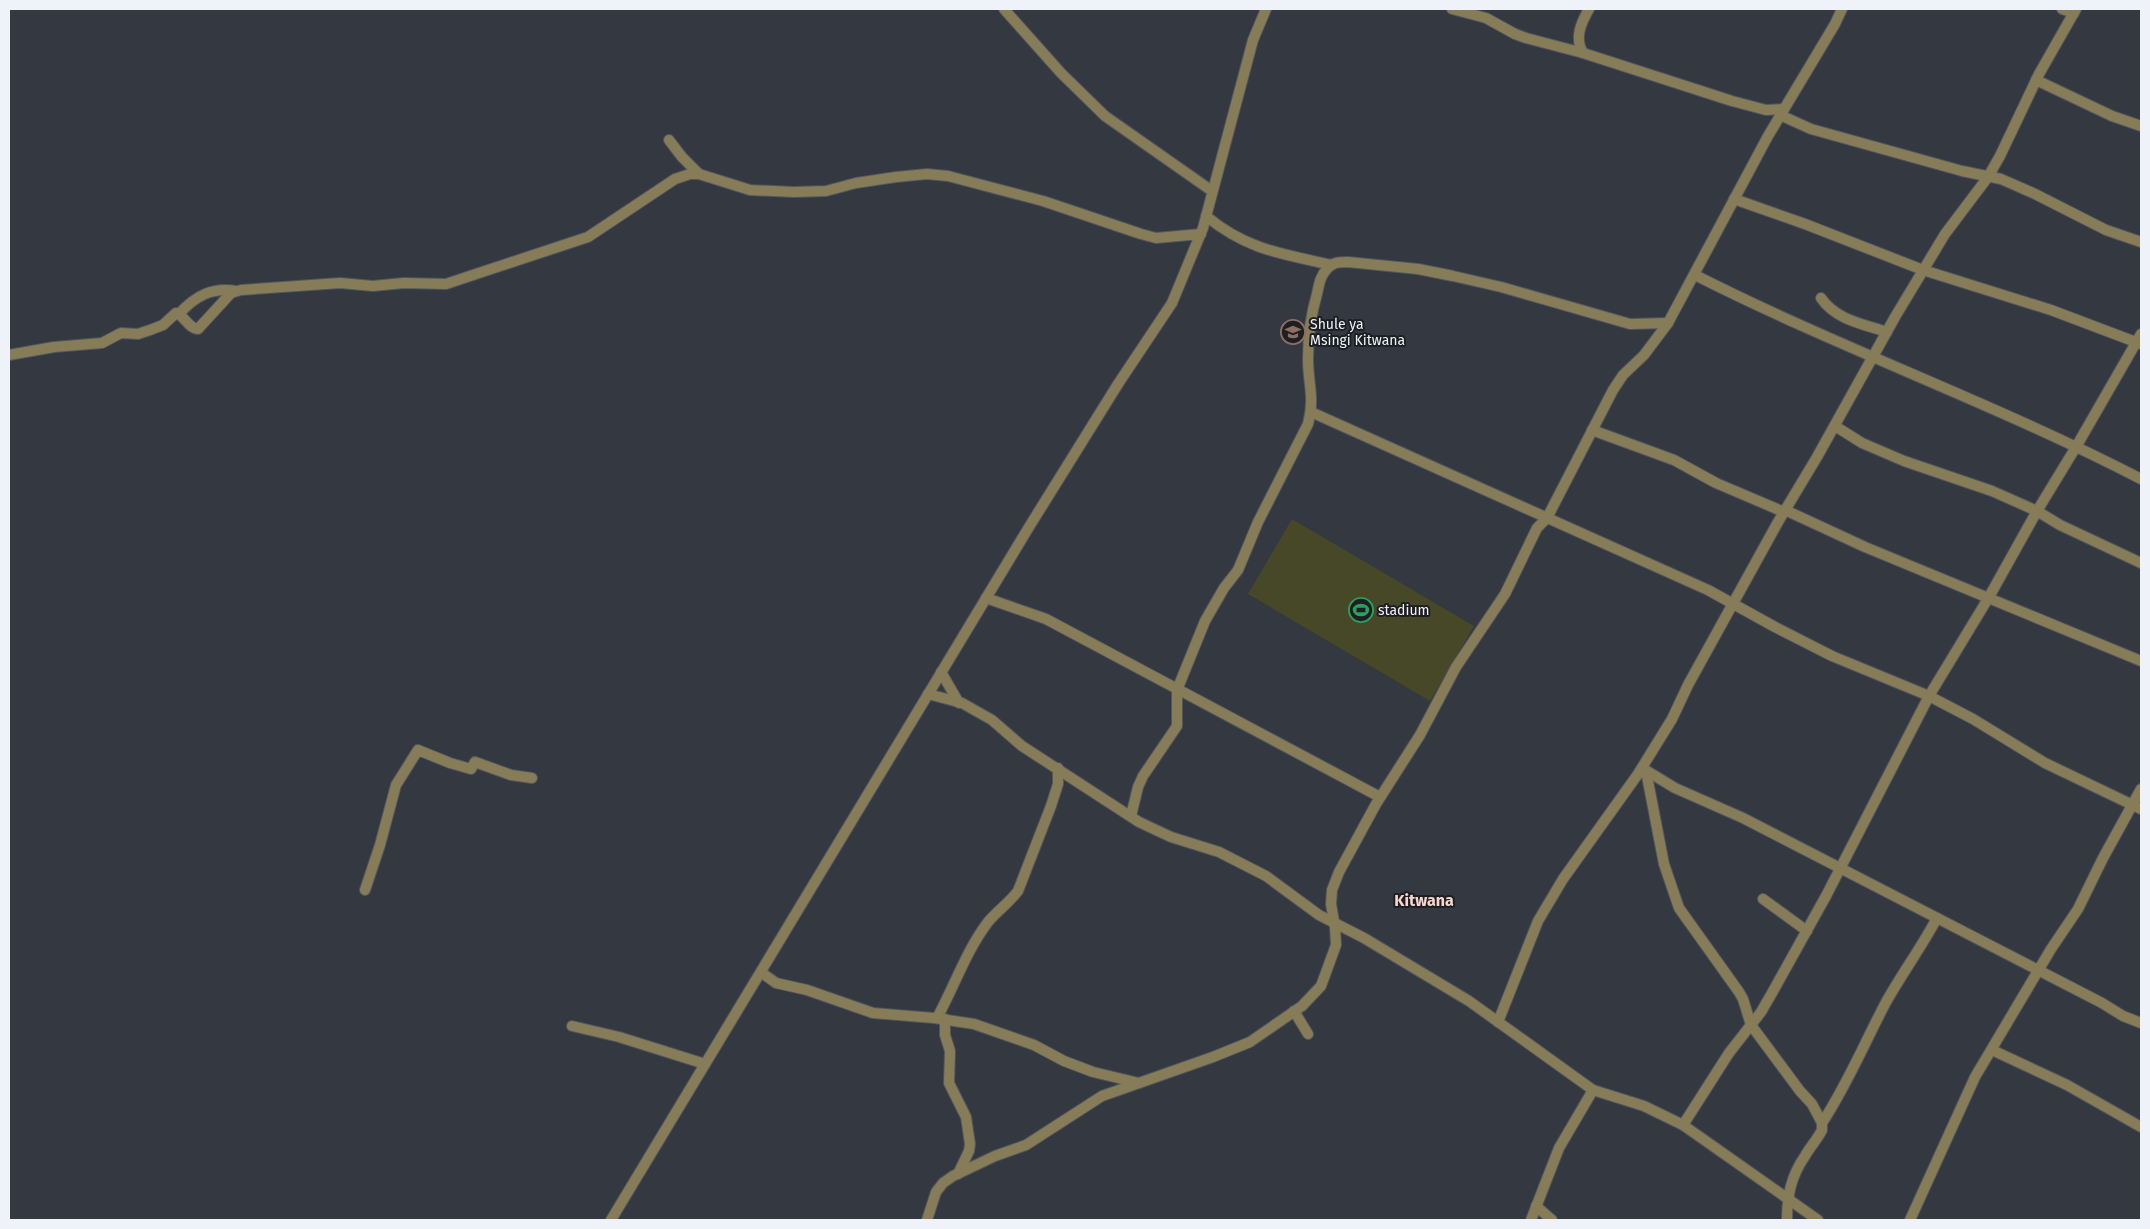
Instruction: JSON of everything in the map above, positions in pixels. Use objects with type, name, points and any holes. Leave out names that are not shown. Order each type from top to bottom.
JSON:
[{"type":"street","points":[[1004,9],[1061,73],[1105,116],[1212,191]]},
{"type":"street","points":[[612,1220],[986,598],[1118,384],[1172,304],[1201,234],[1252,40],[1266,9]]},
{"type":"street","points":[[1452,9],[1486,18],[1520,36],[1583,53],[1758,108],[1782,112],[1811,129],[2014,184],[2106,230],[2141,242]]},
{"type":"street","points":[[1583,53],[1578,43],[1578,35],[1588,9]]},
{"type":"street","points":[[927,1220],[936,1192],[943,1182],[995,1156],[1026,1145],[1102,1096],[1250,1042],[1311,997],[1324,980],[1336,945],[1331,904],[1332,890],[1350,851],[1380,798],[1420,735],[1456,667],[1505,594],[1537,528],[1547,518],[1618,382],[1644,355],[1668,323],[1772,129],[1835,24],[1842,9]]},
{"type":"street","points":[[1498,1022],[1538,921],[1563,879],[1644,769],[1784,511],[1835,426],[1852,392],[1923,270],[1950,228],[1988,177],[2011,136],[2036,80],[2075,11],[2062,9]]},
{"type":"street","points":[[2036,80],[2112,116],[2141,126]]},
{"type":"street","points":[[1758,108],[1768,117],[1772,129]]},
{"type":"street","points":[[670,140],[682,157],[699,174]]},
{"type":"street","points":[[179,314],[190,301],[202,294],[224,289],[236,291],[340,283],[373,286],[404,283],[446,284],[516,260],[542,254],[588,237],[676,179],[690,174],[699,174],[750,190],[794,192],[826,191],[856,182],[919,175],[948,176],[1043,201],[1156,238],[1201,234]]},
{"type":"street","points":[[1683,1125],[1729,1053],[1761,1012],[1807,931],[1929,696],[2140,340],[1923,270],[1805,224],[1734,199]]},
{"type":"street","points":[[1206,216],[1232,236],[1251,244],[1298,259],[1332,265]]},
{"type":"street","points":[[1131,816],[1138,786],[1143,776],[1176,726],[1177,690],[1205,621],[1224,588],[1238,570],[1258,522],[1308,424],[1311,412],[1312,388],[1308,360],[1310,330],[1321,276],[1328,267],[1336,262],[1348,262],[1418,270],[1501,287],[1630,324],[1668,323]]},
{"type":"street","points":[[1695,275],[2076,447],[2141,479]]},
{"type":"street","points":[[9,355],[54,347],[102,343],[121,333],[138,334],[163,325],[173,314],[179,314],[191,328],[198,329],[231,293],[236,291]]},
{"type":"street","points":[[1821,298],[1827,307],[1852,322],[1887,332]]},
{"type":"street","points":[[1311,412],[1678,576],[1832,656],[1929,696],[1973,719],[2045,763],[2137,807]]},
{"type":"street","points":[[1835,426],[1862,443],[1904,461],[1984,488],[2037,511],[2060,525],[2141,564]]},
{"type":"street","points":[[1592,430],[1666,456],[1716,483],[2141,662]]},
{"type":"street","points":[[986,598],[1046,619],[1380,798]]},
{"type":"street","points":[[941,672],[959,703]]},
{"type":"street","points":[[928,694],[959,703],[992,720],[1022,746],[1157,831],[1233,858],[1266,876],[1319,915],[1469,1001],[1592,1090],[1644,1106],[1683,1125],[1818,1220]]},
{"type":"street","points":[[364,890],[380,845],[396,785],[418,750],[450,764],[471,769],[475,762],[511,775],[532,778]]},
{"type":"street","points":[[958,1174],[969,1151],[970,1144],[966,1117],[949,1083],[950,1052],[941,1019],[953,983],[988,922],[1018,892],[1053,802],[1058,784],[1058,768]]},
{"type":"street","points":[[1644,769],[1675,788],[1743,818],[2102,1002],[2123,1016],[2141,1023]]},
{"type":"street","points":[[1644,769],[1664,864],[1679,908],[1743,999],[1751,1025],[1800,1091],[1812,1104],[1822,1123],[1822,1130],[1818,1139],[1796,1170],[1787,1200],[1786,1220]]},
{"type":"street","points":[[1910,1220],[1966,1095],[2039,970],[2078,909],[2103,858],[2137,807],[2141,789]]},
{"type":"street","points":[[1763,899],[1807,931]]},
{"type":"street","points":[[1822,1123],[1855,1066],[1891,993],[1922,946],[1937,918]]},
{"type":"street","points":[[762,973],[776,983],[807,990],[873,1013],[974,1024],[1003,1033],[1093,1072],[1140,1083]]},
{"type":"street","points":[[1294,1011],[1308,1034]]},
{"type":"street","points":[[572,1026],[619,1037],[705,1064]]},
{"type":"street","points":[[1992,1050],[2067,1085],[2141,1127]]},
{"type":"street","points":[[1531,1220],[1559,1148],[1592,1090]]},
{"type":"street","points":[[1536,1206],[1552,1220]]},
{"type":"green space","name":"stadium","points":[[1292,519],[1474,626],[1430,701],[1248,594]]},
{"type":"place","name":"Shule ya Msingi Kitwana","points":[[1293,332]]},
{"type":"place","name":"stadium","points":[[1361,610]]},
{"type":"district","name":"Kitwana","points":[[1424,900]]}]
